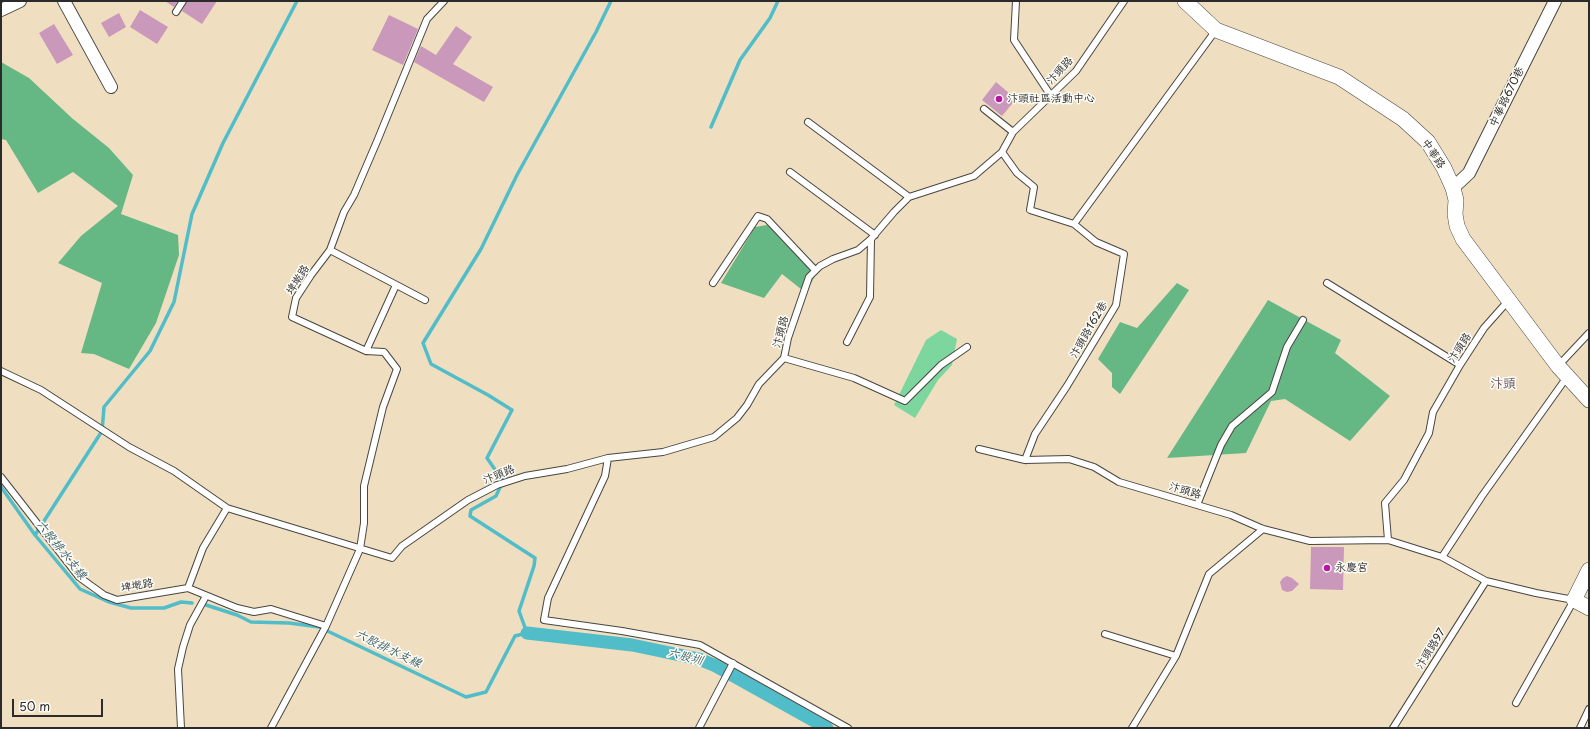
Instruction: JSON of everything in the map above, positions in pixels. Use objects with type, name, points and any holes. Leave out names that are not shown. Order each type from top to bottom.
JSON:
[{"type":"street","points":[[1,10],[20,1]]},
{"type":"street","points":[[64,1],[111,88]]},
{"type":"street","name":"中華路","points":[[1186,1],[1216,30],[1339,77],[1403,119],[1428,142],[1444,168],[1453,188],[1456,200],[1455,214],[1457,226],[1463,239],[1562,372],[1589,400]]},
{"type":"street","name":"中華路670巷","points":[[1453,188],[1469,173],[1555,1]]},
{"type":"street","points":[[1589,570],[1574,600],[1589,608]]},
{"type":"lane","points":[[176,12],[183,1]]},
{"type":"lane","name":"埤墘路","points":[[271,728],[326,626],[360,548],[364,523],[364,486],[383,407],[397,369],[384,352],[366,351],[292,317],[296,298],[330,250],[344,212],[354,195],[428,19],[444,1]]},
{"type":"lane","points":[[1016,1],[1014,40],[1051,96]]},
{"type":"lane","name":"汴頭路","points":[[360,548],[392,558],[402,546],[468,500],[508,481],[525,476],[567,469],[608,458],[663,452],[714,437],[737,418],[747,405],[759,384],[784,358],[788,338],[809,277],[815,270],[833,259],[858,250],[873,237],[909,197],[974,176],[1002,152],[1013,132],[1076,71],[1124,1]]},
{"type":"lane","points":[[1074,224],[1216,30]]},
{"type":"lane","points":[[984,109],[1013,132]]},
{"type":"lane","points":[[808,122],[909,197]]},
{"type":"lane","name":"汴頭路162巷","points":[[1002,152],[1017,173],[1034,187],[1030,210],[1074,224],[1096,242],[1124,254],[1116,305],[1071,380],[1035,434],[1025,460]]},
{"type":"lane","points":[[790,172],[873,237],[870,297],[847,342]]},
{"type":"lane","points":[[713,283],[758,216],[767,219],[815,270]]},
{"type":"lane","points":[[330,250],[425,300]]},
{"type":"lane","points":[[1327,283],[1460,365]]},
{"type":"lane","points":[[366,351],[396,285]]},
{"type":"lane","name":"汴頭路","points":[[1388,540],[1385,503],[1404,480],[1429,433],[1433,412],[1460,365],[1484,328],[1509,301]]},
{"type":"lane","points":[[1197,505],[1221,445],[1232,426],[1272,392],[1287,347],[1303,320]]},
{"type":"lane","points":[[1442,557],[1589,333]]},
{"type":"lane","points":[[784,358],[854,378],[905,401],[941,365],[968,347]]},
{"type":"lane","points":[[1,371],[41,390],[129,447],[174,471],[227,508],[360,548]]},
{"type":"lane","name":"汴頭路","points":[[979,449],[1025,460],[1069,458],[1094,467],[1119,482],[1231,515],[1263,529],[1310,541],[1388,540],[1442,557],[1486,581],[1574,600]]},
{"type":"lane","points":[[608,458],[605,476],[548,598],[544,620],[622,630],[700,645],[732,666],[848,728]]},
{"type":"lane","name":"埤墘路","points":[[1,477],[80,577],[104,595],[117,600],[188,588]]},
{"type":"lane","points":[[227,508],[203,548],[188,588],[237,608],[254,612],[271,609],[326,626]]},
{"type":"lane","points":[[1132,728],[1176,656],[1209,574],[1263,529]]},
{"type":"lane","name":"汴頭路97","points":[[1393,728],[1486,581]]},
{"type":"lane","points":[[182,728],[178,669],[190,625],[206,596]]},
{"type":"lane","points":[[1516,702],[1574,600]]},
{"type":"lane","points":[[1106,634],[1176,656]]},
{"type":"lane","points":[[699,728],[732,666]]},
{"type":"lane","points":[[1580,728],[1589,709]]},
{"type":"green space","points":[[1,62],[29,78],[73,119],[109,148],[133,175],[121,214],[178,235],[179,255],[156,323],[129,369],[94,354],[81,353],[102,283],[58,263],[81,236],[118,206],[73,172],[38,193],[6,140],[1,139]]},
{"type":"green space","points":[[773,224],[819,268],[806,293],[782,274],[764,298],[721,283],[755,227]]},
{"type":"green space","points":[[1177,283],[1189,290],[1120,394],[1112,387],[1112,373],[1098,359],[1120,322],[1137,328]]},
{"type":"green space","points":[[1268,300],[1341,340],[1335,353],[1390,396],[1350,441],[1285,399],[1271,401],[1246,453],[1167,458]]},
{"type":"green space","points":[[941,330],[957,339],[952,365],[938,380],[915,418],[894,405],[926,340]]},
{"type":"building","points":[[165,1],[178,1],[174,7]]},
{"type":"building","points":[[187,1],[217,1],[202,24],[182,11]]},
{"type":"building","points":[[140,10],[168,27],[157,44],[130,27]]},
{"type":"building","points":[[119,13],[126,27],[109,37],[101,23]]},
{"type":"building","points":[[389,15],[418,29],[403,65],[372,50]]},
{"type":"building","points":[[54,24],[73,55],[57,64],[39,33]]},
{"type":"building","points":[[456,26],[472,37],[453,64],[493,87],[484,102],[414,62],[421,46],[436,55]]},
{"type":"building","name":"汴頭社區活動中心","points":[[996,82],[1016,99],[1002,116],[982,100]]},
{"type":"building","name":"永慶宮","points":[[1311,547],[1344,547],[1343,590],[1310,589]]},
{"type":"building","points":[[1287,576],[1299,584],[1292,591],[1287,592],[1282,590],[1280,582]]},
{"type":"waterway","points":[[35,535],[102,431],[104,407],[150,351],[174,302],[192,214],[223,143],[297,1]]},
{"type":"waterway","points":[[206,605],[237,615],[251,622],[289,623],[319,627],[466,697],[486,692],[515,636],[527,633],[519,611],[534,566],[535,558],[470,516],[471,510],[496,496],[503,481],[487,458],[512,410],[431,364],[423,343],[481,249],[517,175],[596,32],[611,1]]},
{"type":"waterway","points":[[711,127],[740,60],[770,18],[778,1]]},
{"type":"waterway","name":"六股排水支線","points":[[1,487],[35,535],[80,589],[109,602],[131,608],[164,608],[181,602],[192,603]]},
{"type":"waterway","name":"六股圳","points":[[527,633],[632,645],[699,659],[716,666],[827,728]]},
{"type":"place","name":"汴頭社區活動中心","points":[[999,99]]},
{"type":"place","name":"永慶宮","points":[[1327,568]]},
{"type":"district","name":"汴頭","points":[[1503,384]]}]
